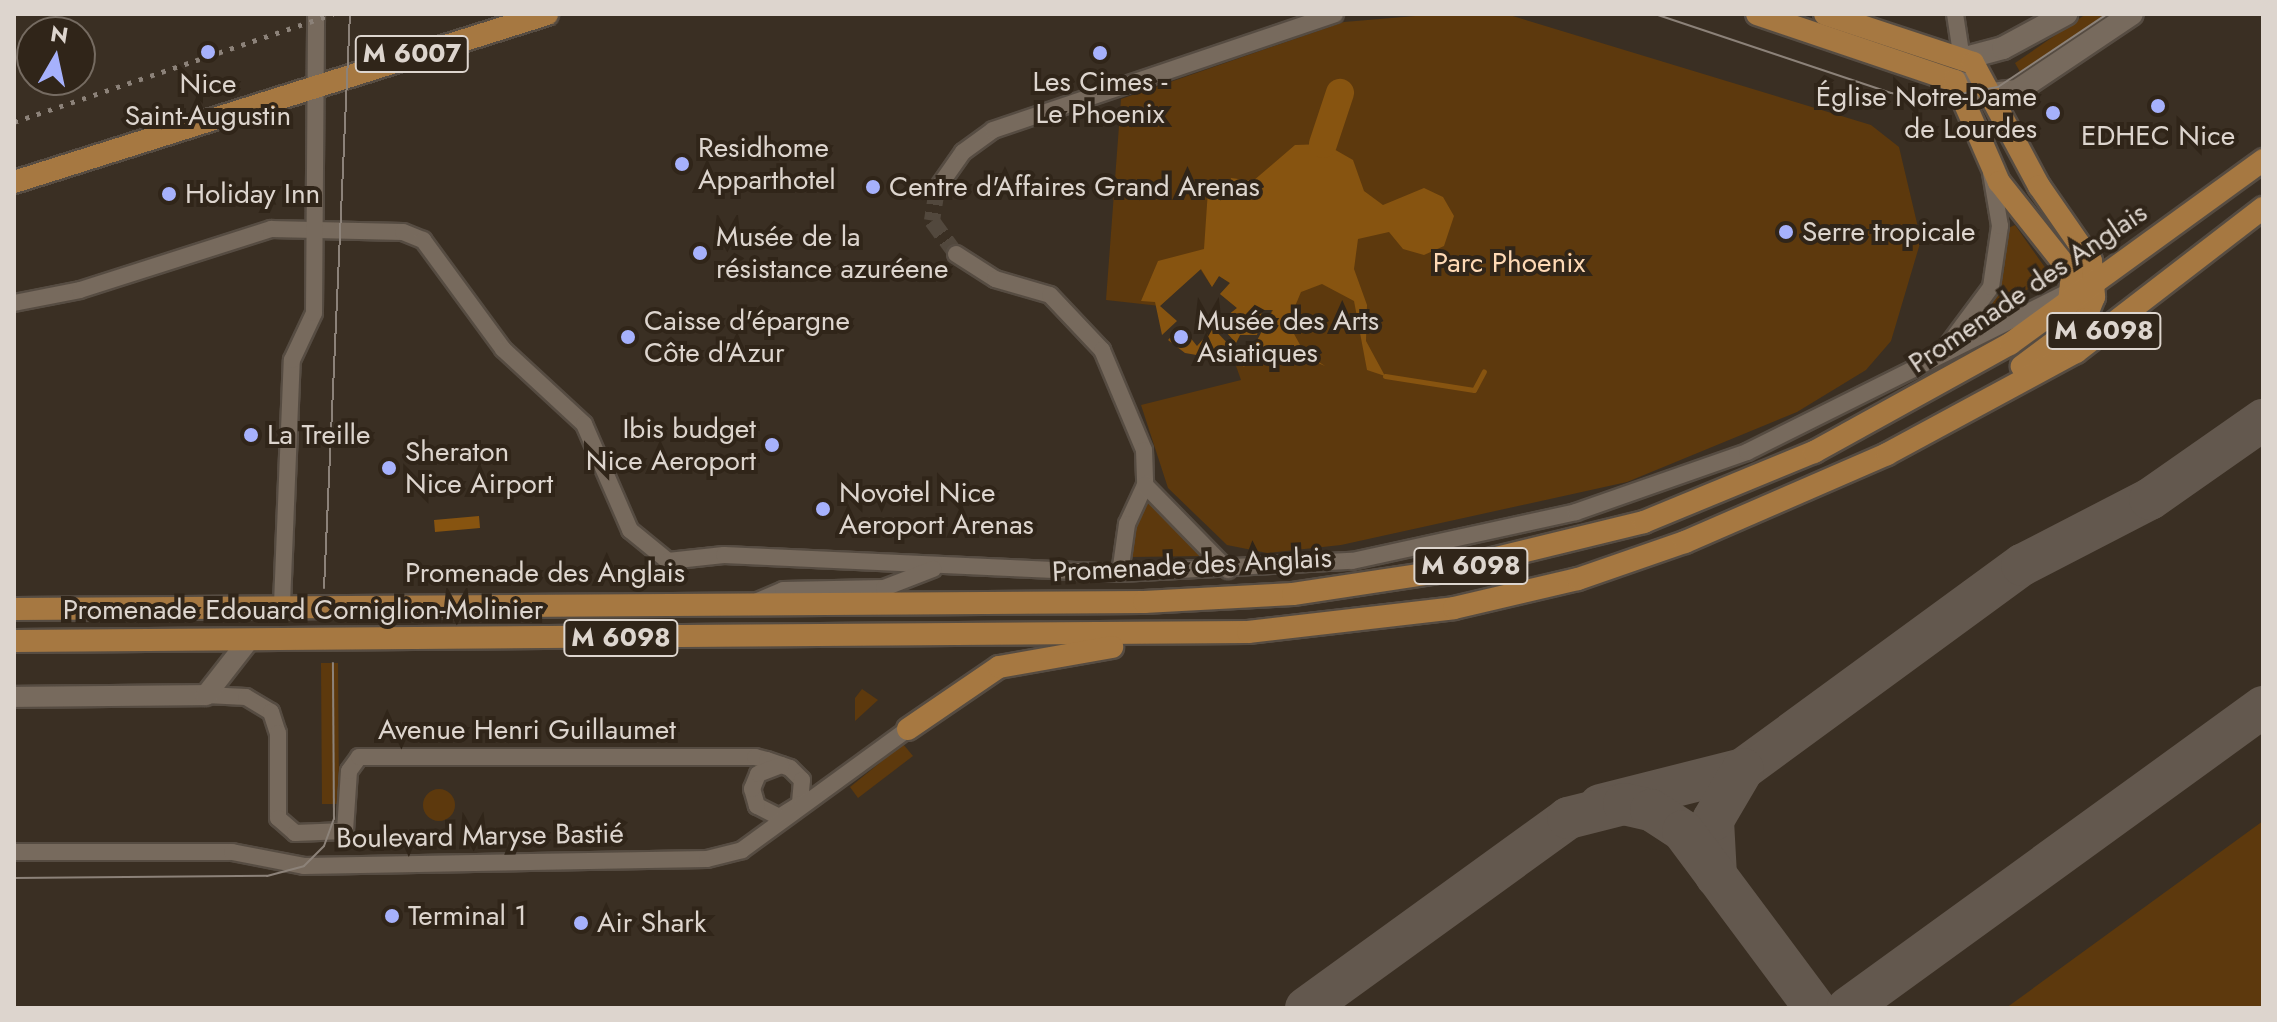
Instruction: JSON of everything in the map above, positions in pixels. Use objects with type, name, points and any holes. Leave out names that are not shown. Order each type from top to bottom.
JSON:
[{"type":"main road","points":[[516,18],[547,14]]},
{"type":"main road","points":[[1757,14],[1992,94],[2025,88],[2132,14]]},
{"type":"main road","points":[[1825,14],[1962,59],[1992,94],[2039,186],[2088,257],[2118,267]]},
{"type":"main road","points":[[1962,59],[2003,48],[2066,14]]},
{"type":"main road","name":"M 6007","points":[[14,182],[516,18]]},
{"type":"main road","points":[[1953,419],[2085,319],[2079,292],[1989,163],[1955,81],[1962,59]]},
{"type":"main road","name":"Promenade des Anglais","points":[[14,609],[283,587],[388,605],[1144,602],[1293,594],[1540,552],[1644,522],[1814,452],[1958,376],[2118,267],[2263,160]]},
{"type":"main road","name":"Promenade Edouard Corniglion-Molinier","points":[[14,641],[1248,632],[1404,618],[1578,579],[1763,512],[1953,419],[2076,352],[2263,208]]},
{"type":"main road","points":[[2079,292],[2088,257]]},
{"type":"main road","points":[[249,640],[284,617],[388,605]]},
{"type":"main road","points":[[908,729],[977,679],[1023,658],[1248,632]]},
{"type":"street","points":[[283,587],[292,360],[313,320],[316,14]]},
{"type":"street","points":[[937,189],[963,152],[993,130],[1335,14]]},
{"type":"street","points":[[1955,14],[1962,59]]},
{"type":"street","points":[[1935,355],[1972,320],[1991,287],[2000,226],[1989,163]]},
{"type":"street","points":[[14,303],[80,290],[264,231],[403,232],[423,240],[503,349],[584,424],[630,530],[661,558],[677,564],[724,555],[935,568],[1120,573],[1228,570],[1352,561],[1576,512],[1747,452],[1935,355],[2079,292]]},
{"type":"street","points":[[956,254],[995,279],[1033,286],[1064,310],[1102,350],[1131,409],[1144,450],[1145,485],[1127,524],[1120,573]]},
{"type":"street","points":[[1145,485],[1228,570]]},
{"type":"street","points":[[753,602],[783,590],[884,588],[935,568]]},
{"type":"street","points":[[14,697],[206,695],[249,640]]},
{"type":"street","name":"Avenue Henri Guillaumet","points":[[206,695],[246,697],[271,712],[280,824],[295,833],[342,834],[350,767],[374,755],[728,755],[786,766]]},
{"type":"street","name":"Boulevard Maryse Bastié","points":[[14,852],[232,852],[317,866],[707,859],[742,850],[795,811],[837,774],[908,729]]},
{"type":"street","points":[[786,766],[804,788],[795,811],[771,816],[753,798],[758,774],[786,766],[837,774]]},
{"type":"green space","name":"Parc Phoenix","points":[[1439,14],[1506,14],[1871,125],[1899,147],[1921,240],[1891,341],[1866,370],[1797,412],[1627,482],[1341,545],[1267,553],[1227,545],[1168,488],[1141,405],[1241,380],[1236,366],[1253,350],[1272,310],[1262,310],[1257,335],[1240,335],[1236,343],[1218,323],[1237,308],[1220,294],[1230,283],[1219,276],[1212,287],[1200,269],[1160,306],[1106,300],[1121,99],[1344,22]]},
{"type":"green space","points":[[2086,14],[2113,14],[2023,77],[2015,63]]},
{"type":"green space","points":[[2015,225],[2051,276],[1997,307],[1991,304],[2004,271],[2006,229]]},
{"type":"green space","points":[[1149,498],[1204,556],[1132,557],[1132,530]]},
{"type":"green space","points":[[321,663],[338,663],[339,804],[322,804]]},
{"type":"green space","points":[[862,689],[878,700],[855,721],[855,698]]},
{"type":"green space","points":[[903,744],[913,756],[858,798],[850,787]]},
{"type":"green space","points":[[439,789],[451,793],[455,805],[451,817],[439,821],[427,817],[423,805],[427,793]]},
{"type":"green space","points":[[2263,821],[2263,1008],[2006,1008]]},
{"type":"shaded area","points":[[1325,144],[1353,160],[1364,191],[1383,205],[1424,188],[1443,197],[1454,216],[1444,246],[1424,255],[1403,249],[1389,232],[1358,239],[1354,269],[1367,305],[1366,341],[1385,376],[1367,370],[1354,301],[1322,284],[1301,292],[1288,323],[1304,352],[1325,366],[1283,348],[1243,367],[1273,310],[1262,310],[1257,335],[1240,335],[1236,343],[1218,323],[1237,308],[1220,294],[1230,283],[1219,276],[1212,287],[1201,269],[1160,306],[1177,321],[1162,335],[1155,302],[1141,301],[1158,261],[1204,249],[1208,190],[1229,189],[1231,178],[1253,181],[1295,145]]},
{"type":"shaded area","points":[[1181,326],[1197,346],[1213,328],[1232,348],[1208,357],[1185,353],[1168,340]]},
{"type":"shaded area","points":[[479,516],[480,528],[435,532],[434,520]]},
{"type":"waterway","points":[[1323,144],[1340,93]]},
{"type":"waterway","points":[[1385,376],[1474,390],[1484,371]]},
{"type":"taxiway","points":[[1600,805],[1743,769],[2022,565],[2150,499],[2263,420]]},
{"type":"taxiway","points":[[1848,1008],[2263,707]]},
{"type":"taxiway","points":[[1716,876],[1713,820],[1743,769]]},
{"type":"taxiway","points":[[1306,1008],[1568,818],[1624,804],[1651,810],[1683,831],[1815,1008]]},
{"type":"tunnel","points":[[937,189],[932,221],[956,254]]},
{"type":"tram line","points":[[324,588],[350,14]]},
{"type":"tram line","points":[[1655,14],[1891,93],[1934,99],[1998,87],[2107,14]]},
{"type":"tram line","points":[[14,878],[267,876],[304,866],[324,846],[334,819],[333,663]]},
{"type":"railway","points":[[14,122],[333,14]]},
{"type":"place","name":"Nice Saint-Augustin","points":[[208,52]]},
{"type":"place","name":"Les Cimes - Le Phoenix","points":[[1100,53]]},
{"type":"place","name":"EDHEC Nice","points":[[2158,106]]},
{"type":"place","name":"Église Notre-Dame de Lourdes","points":[[2053,113]]},
{"type":"place","name":"Residhome Apparthotel","points":[[682,164]]},
{"type":"place","name":"Centre d'Affaires Grand Arenas","points":[[873,187]]},
{"type":"place","name":"Holiday Inn","points":[[169,194]]},
{"type":"place","name":"Serre tropicale","points":[[1786,232]]},
{"type":"place","name":"Musée de la résistance azuréene","points":[[700,253]]},
{"type":"place","name":"Caisse d'épargne Côte d'Azur","points":[[628,337]]},
{"type":"place","name":"Musée des Arts Asiatiques","points":[[1181,337]]},
{"type":"place","name":"La Treille","points":[[251,435]]},
{"type":"place","name":"Ibis budget Nice Aeroport","points":[[772,445]]},
{"type":"place","name":"Sheraton Nice Airport","points":[[389,468]]},
{"type":"place","name":"Novotel Nice Aeroport Arenas","points":[[823,509]]},
{"type":"place","name":"Terminal 1","points":[[392,916]]},
{"type":"place","name":"Air Shark","points":[[581,923]]}]
